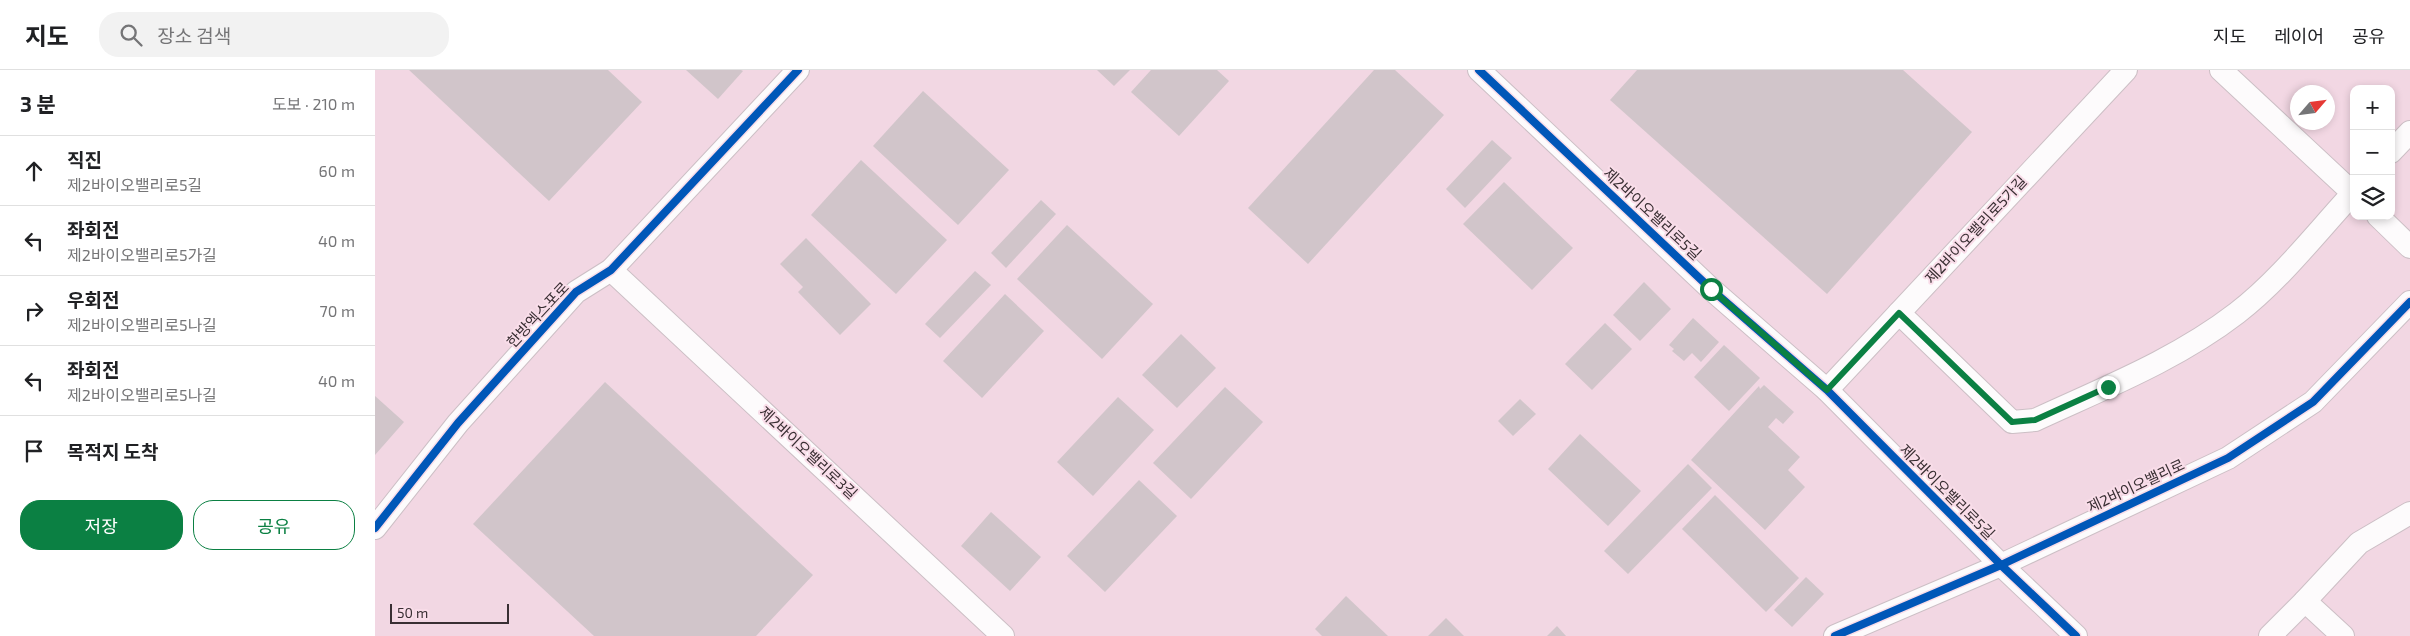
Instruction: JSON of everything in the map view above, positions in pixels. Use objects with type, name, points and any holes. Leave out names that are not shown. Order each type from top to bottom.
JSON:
[{"type":"street","name":"한방엑스포로","points":[[375,528],[458,423],[576,292],[611,270],[798,70]]},
{"type":"street","name":"제2바이오밸리로5길","points":[[1479,70],[1711,289],[1827,390],[2001,565],[2076,636]]},
{"type":"street","name":"제2바이오밸리로5가길","points":[[1827,390],[2126,70]]},
{"type":"street","points":[[2221,70],[2350,190]]},
{"type":"street","points":[[2395,148],[2410,132]]},
{"type":"street","points":[[1899,313],[2012,422],[2035,420],[2176,354],[2237,313],[2265,288],[2350,196]]},
{"type":"street","points":[[2381,220],[2410,247]]},
{"type":"street","name":"제2바이오밸리로3길","points":[[611,270],[1003,636]]},
{"type":"street","name":"제2바이오밸리로","points":[[1835,636],[2001,565],[2229,458],[2313,402],[2410,302]]},
{"type":"street","points":[[2271,636],[2359,543],[2410,513]]},
{"type":"street","points":[[2305,601],[2343,636]]},
{"type":"shaded area","points":[[375,70],[2410,70],[2410,636],[375,636]]},
{"type":"building","points":[[409,70],[608,70],[642,102],[549,201]]},
{"type":"building","points":[[686,70],[741,70],[743,71],[718,99]]},
{"type":"building","points":[[1097,70],[1130,70],[1114,86]]},
{"type":"building","points":[[1151,70],[1217,70],[1229,81],[1179,136],[1131,92]]},
{"type":"building","points":[[1374,70],[1395,70],[1444,115],[1308,264],[1248,208]]},
{"type":"building","points":[[1637,70],[1903,70],[1972,132],[1827,294],[1610,100]]},
{"type":"building","points":[[923,91],[1009,170],[958,225],[873,146]]},
{"type":"building","points":[[1492,140],[1512,158],[1465,208],[1446,189]]},
{"type":"building","points":[[861,160],[947,240],[896,294],[811,215]]},
{"type":"building","points":[[1504,182],[1573,248],[1532,290],[1463,224]]},
{"type":"building","points":[[1041,200],[1056,214],[1006,268],[991,253]]},
{"type":"building","points":[[1067,225],[1153,304],[1102,359],[1017,279]]},
{"type":"building","points":[[806,238],[871,304],[840,335],[798,292],[803,287],[780,264]]},
{"type":"building","points":[[975,271],[991,285],[940,338],[925,324]]},
{"type":"building","points":[[1644,282],[1671,309],[1640,341],[1613,315]]},
{"type":"building","points":[[1005,294],[1044,331],[982,398],[943,361]]},
{"type":"building","points":[[1693,318],[1719,342],[1701,362],[1692,353],[1684,361],[1672,351],[1674,349],[1669,345]]},
{"type":"building","points":[[1605,323],[1632,349],[1592,390],[1565,364]]},
{"type":"building","points":[[1181,334],[1216,368],[1177,408],[1142,375]]},
{"type":"building","points":[[1724,345],[1760,378],[1729,411],[1694,377]]},
{"type":"building","points":[[605,382],[813,575],[756,636],[594,636],[473,524]]},
{"type":"building","points":[[1764,385],[1794,412],[1783,424],[1776,418],[1768,427],[1800,457],[1788,470],[1805,487],[1765,530],[1691,460],[1759,386],[1760,389]]},
{"type":"building","points":[[1225,387],[1263,422],[1191,499],[1153,463]]},
{"type":"building","points":[[375,396],[404,422],[375,455]]},
{"type":"building","points":[[1118,397],[1154,430],[1093,496],[1057,462]]},
{"type":"building","points":[[1520,399],[1536,414],[1513,436],[1498,421]]},
{"type":"building","points":[[1580,434],[1641,491],[1608,526],[1548,469]]},
{"type":"building","points":[[1688,464],[1712,488],[1628,574],[1604,551]]},
{"type":"building","points":[[1139,480],[1177,516],[1105,592],[1067,556]]},
{"type":"building","points":[[1715,495],[1799,578],[1766,612],[1682,529]]},
{"type":"building","points":[[991,512],[1041,557],[1010,591],[961,546]]},
{"type":"building","points":[[1806,577],[1824,594],[1792,627],[1774,610]]},
{"type":"building","points":[[1346,596],[1388,636],[1322,636],[1315,629]]},
{"type":"building","points":[[1446,618],[1464,636],[1428,636]]},
{"type":"building","points":[[1557,626],[1566,636],[1547,636]]},
{"type":"cycle path","points":[[375,528],[458,423],[576,292],[611,270],[798,70]]},
{"type":"cycle path","points":[[1479,70],[1711,289],[1827,390],[2001,565],[2076,636]]},
{"type":"cycle path","points":[[1835,636],[2001,565],[2228,458],[2313,402],[2410,302]]},
{"type":"route","points":[[1711,289],[1827,390],[1899,313],[2012,422],[2035,420],[2108,387]]}]
